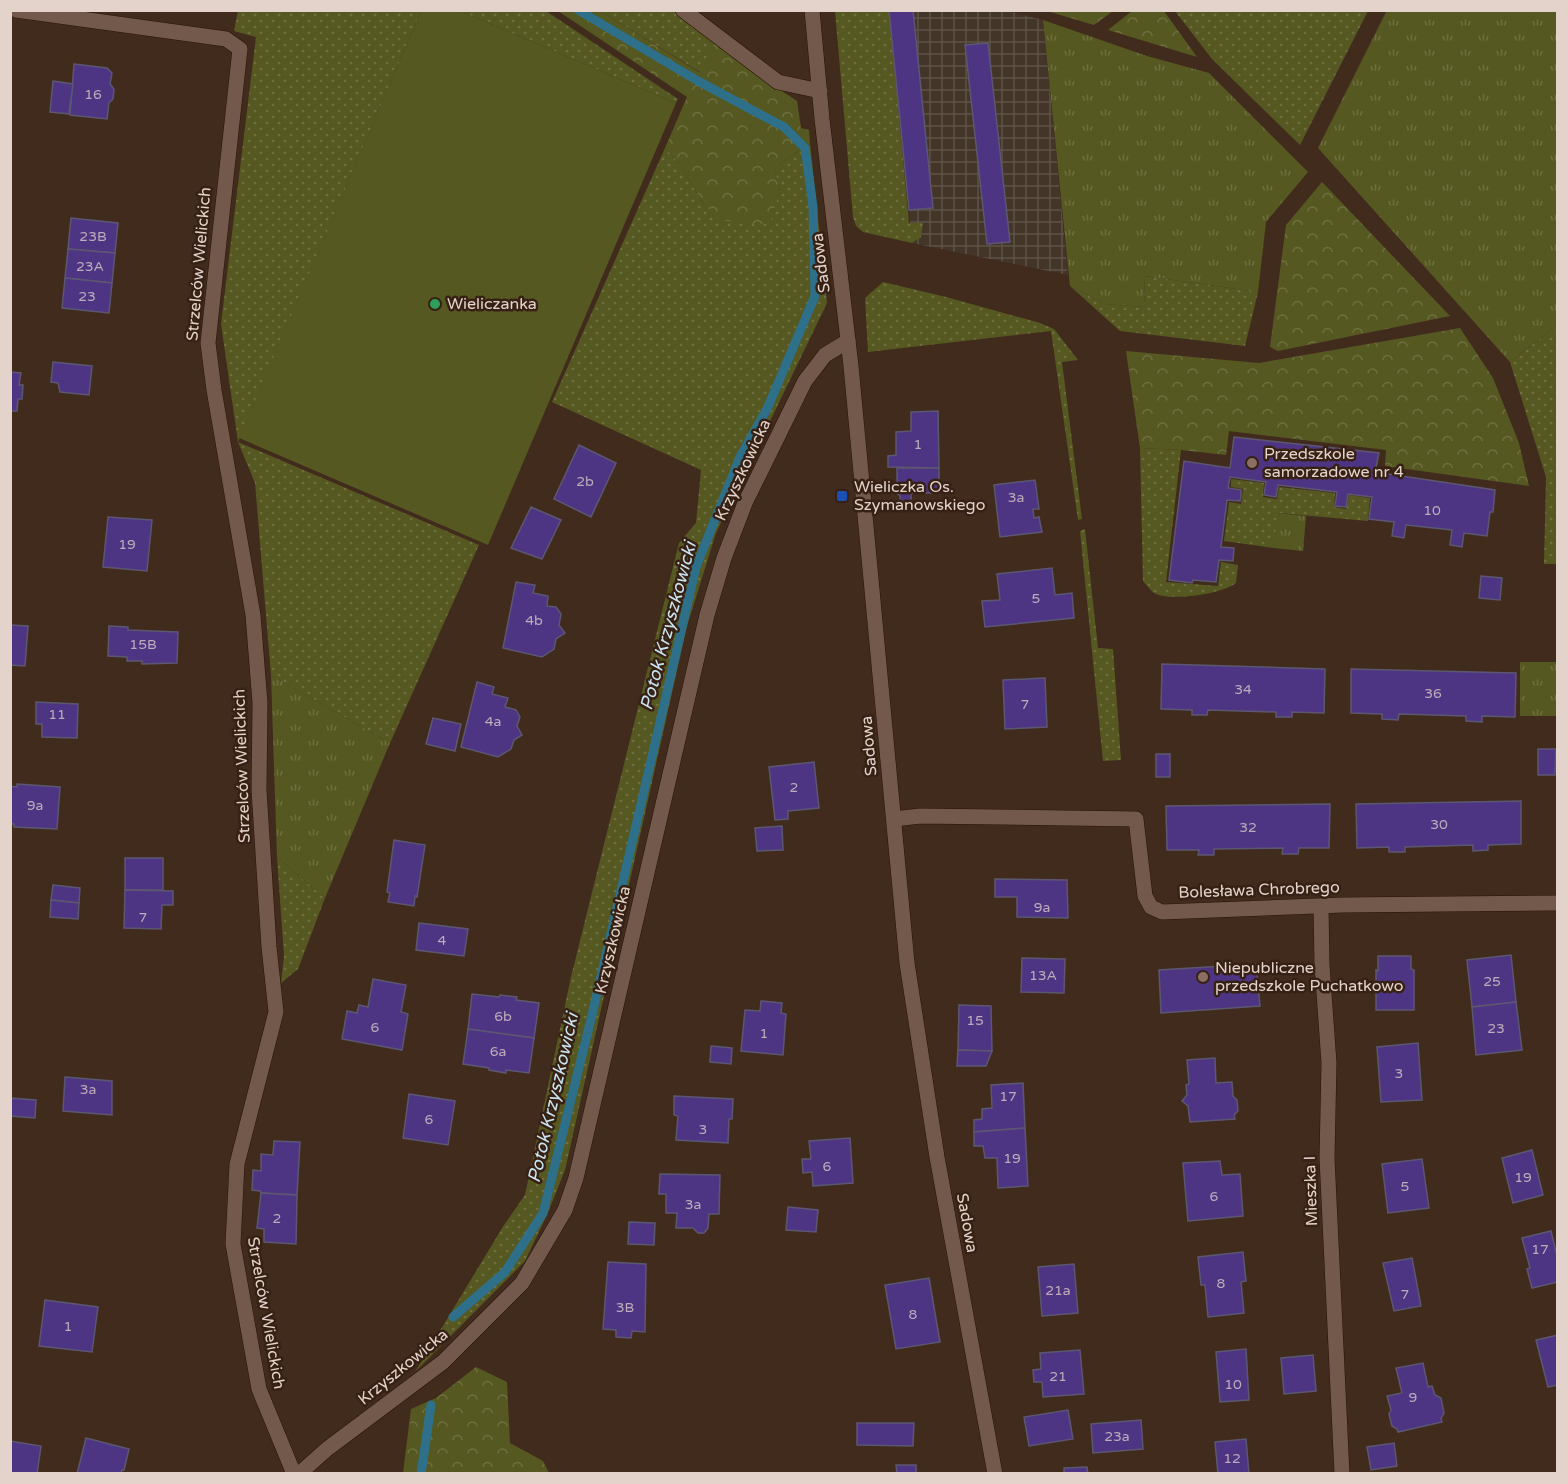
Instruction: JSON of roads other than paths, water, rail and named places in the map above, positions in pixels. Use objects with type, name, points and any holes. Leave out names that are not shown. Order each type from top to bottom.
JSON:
[{"type":"street","name":"Strzelców Wielickich","points":[[16,10],[226,39],[240,49],[208,343],[253,615],[260,703],[260,802],[269,946],[276,1012],[237,1164],[233,1244],[259,1389],[294,1473]]},
{"type":"street","points":[[683,10],[778,82],[820,91]]},
{"type":"street","name":"Sadowa","points":[[812,10],[848,341],[907,963],[919,1049],[995,1473]]},
{"type":"street","name":"Krzyszkowicka","points":[[299,1473],[327,1449],[443,1362],[522,1282],[565,1210],[576,1178],[702,637],[724,558],[745,503],[805,381],[825,355],[848,341]]},
{"type":"street","name":"Bolesława Chrobrego","points":[[894,819],[920,816],[1136,819],[1145,896],[1151,907],[1162,912],[1321,906],[1557,903]]},
{"type":"street","name":"Mieszka I","points":[[1321,906],[1322,965],[1329,1063],[1327,1158],[1342,1473]]},
{"type":"waterway","name":"Potok Krzyszkowicki","points":[[453,1317],[505,1272],[543,1213],[592,1015],[696,567],[740,457],[767,409],[815,296],[813,207],[805,148],[784,127],[698,81],[578,10]]},
{"type":"waterway","name":"Potok Krzyszkowicki","points":[[421,1474],[431,1405]]},
{"type":"place","name":"Wieliczanka","points":[[435,304]]},
{"type":"place","name":"Przedszkole samorzadowe nr 4","points":[[1252,463]]},
{"type":"place","name":"Wieliczka Os. Szymanowskiego","points":[[842,496]]},
{"type":"place","name":"Niepubliczne przedszkole Puchatkowo","points":[[1203,977]]}]
